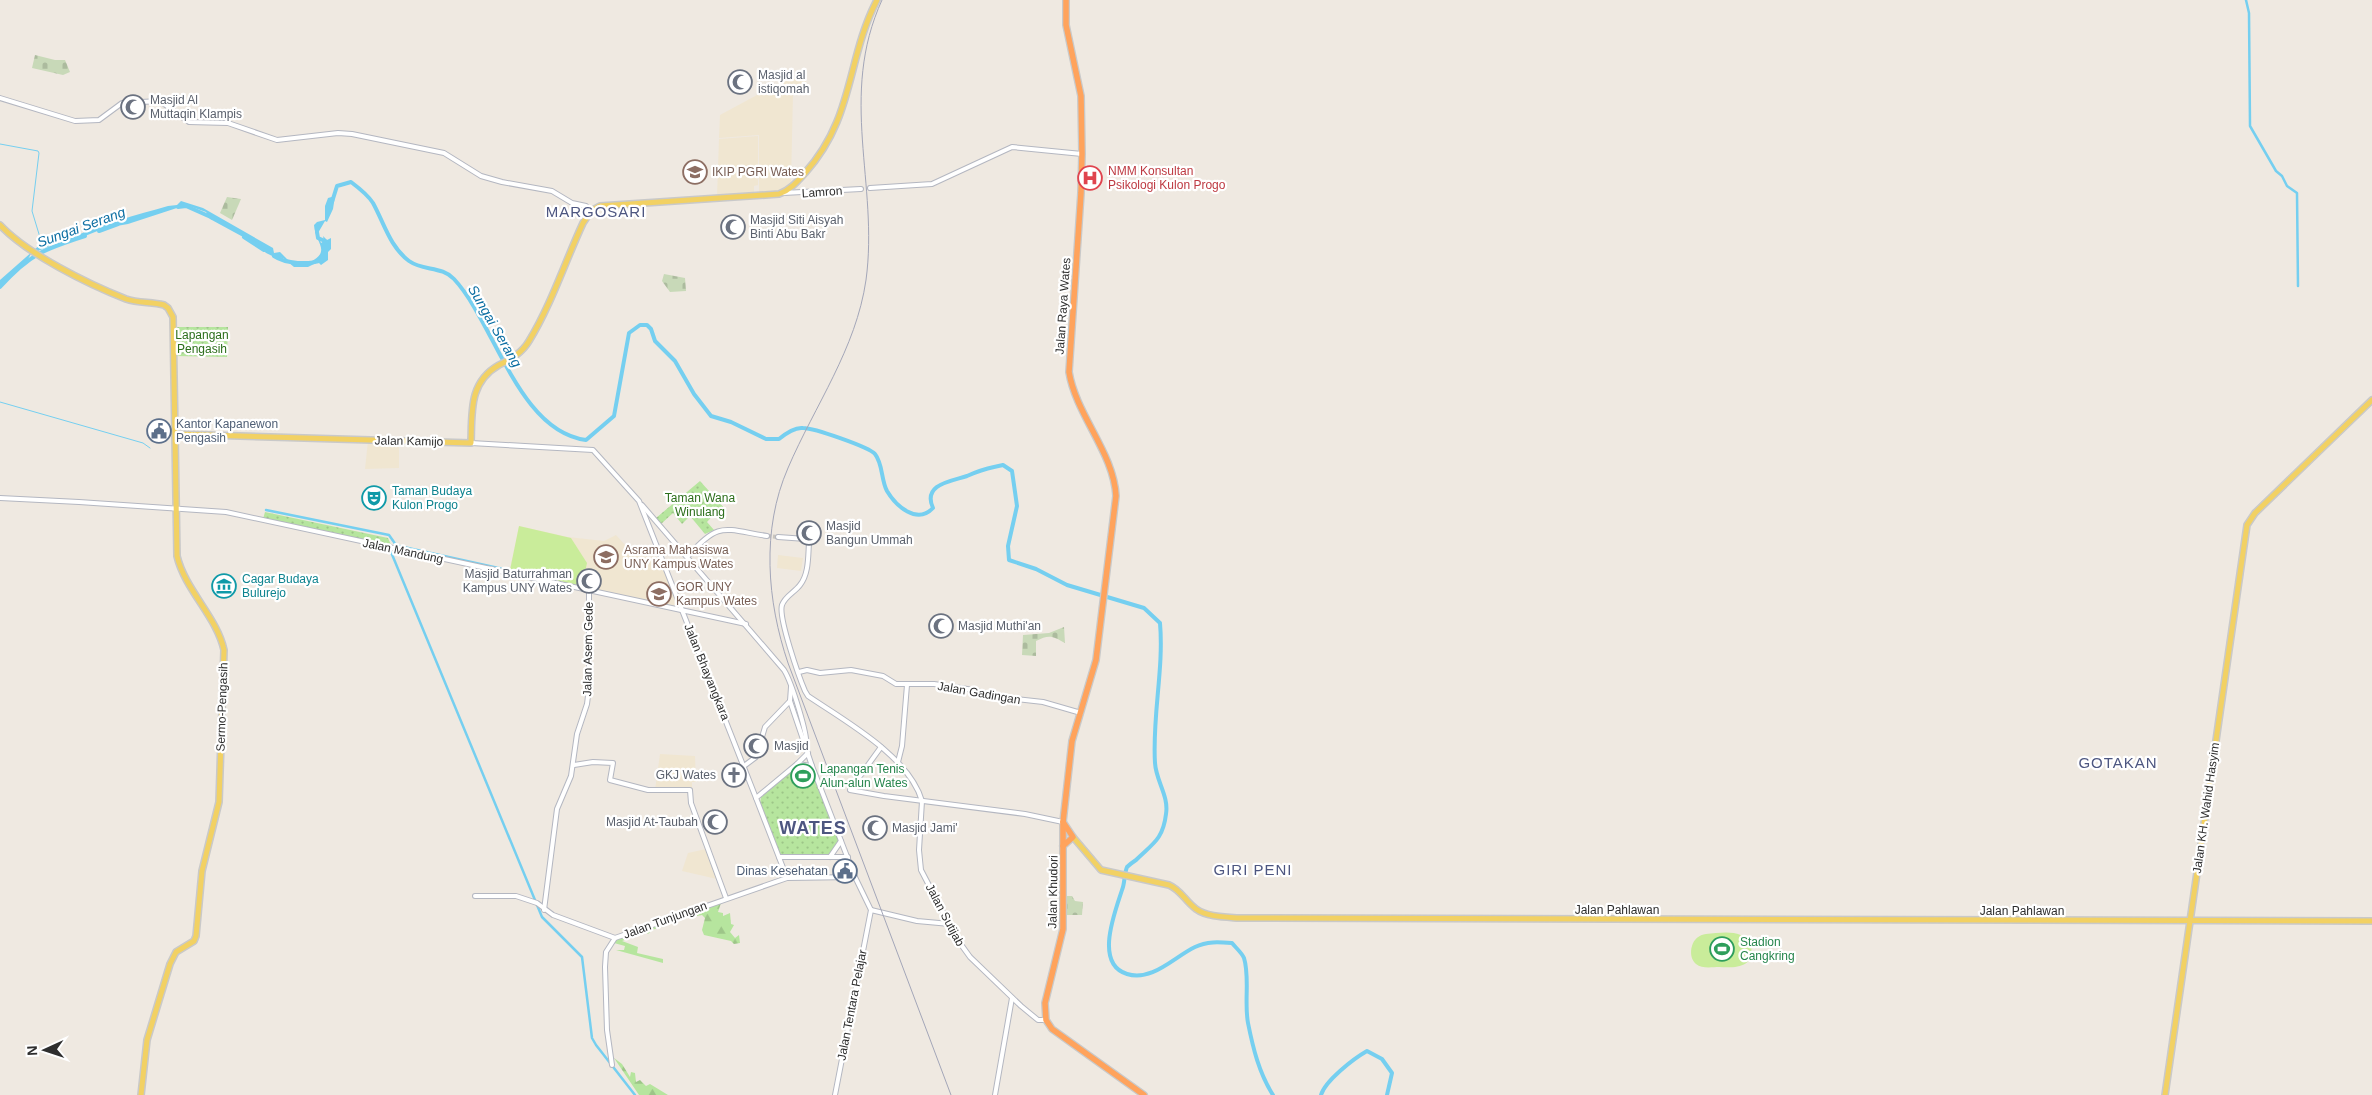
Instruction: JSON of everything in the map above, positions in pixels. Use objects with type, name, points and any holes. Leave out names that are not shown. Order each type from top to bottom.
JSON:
[{"type":"highway","name":"Jalan Raya Wates","points":[[1066,0],[1066,25],[1081,96],[1082,154],[1069,372],[1075,395],[1116,486],[1116,510],[1094,670],[1081,713]]},
{"type":"highway","name":"Jalan Khudori","points":[[1046,1020],[1044,1003],[1063,929],[1063,822],[1072,738],[1081,713]]},
{"type":"highway","name":"Jalan Pahlawan","points":[[1063,822],[1073,837]]},
{"type":"highway","points":[[1063,846],[1073,837]]},
{"type":"highway","points":[[1046,1020],[1052,1029],[1144,1095]]},
{"type":"main road","points":[[471,443],[472,421],[479,382],[486,374],[524,349],[545,311],[583,223],[591,211],[600,206],[783,193],[790,189],[822,152],[837,124],[850,88],[867,20],[877,0]]},
{"type":"main road","points":[[790,189],[794,194]]},
{"type":"main road","name":"Sermo-Pengasih","points":[[0,225],[24,246],[104,290],[127,299],[164,305],[172,312],[174,322],[176,509],[179,564],[220,638],[224,650],[219,802],[202,871],[196,939],[174,954],[170,964],[154,1012],[144,1052],[142,1095]]},
{"type":"main road","name":"Jalan KH. Wahid Hasyim","points":[[2166,1095],[2248,522],[2372,400]]},
{"type":"main road","name":"Jalan Kamijo","points":[[176,434],[471,443]]},
{"type":"main road","name":"Jalan Pahlawan","points":[[1073,837],[1096,866],[1106,872],[1174,887],[1203,913],[1239,918],[2372,921]]},
{"type":"street","points":[[0,98],[75,121],[99,120],[122,103],[160,101],[189,122],[228,123],[277,140],[338,133],[352,134],[444,153],[487,178],[552,191],[572,203],[586,206],[591,211]]},
{"type":"street","points":[[870,188],[927,185],[1012,147],[1082,154]]},
{"type":"street","name":"Lamron","points":[[783,193],[794,194],[861,189]]},
{"type":"street","name":"Jalan Kamijo","points":[[471,443],[590,450]]},
{"type":"street","name":"Jalan Bhayangkara","points":[[590,450],[598,456],[639,501],[787,878]]},
{"type":"street","name":"Jalan Mandung","points":[[0,498],[226,512],[683,612],[746,624]]},
{"type":"street","points":[[639,501],[746,624],[784,670],[792,685],[795,694],[794,701],[808,738],[807,751],[797,764],[756,798]]},
{"type":"street","points":[[652,534],[661,527]]},
{"type":"street","points":[[688,556],[707,536],[717,530],[766,536]]},
{"type":"street","points":[[778,537],[806,539],[809,543],[808,561],[803,581],[785,599],[781,609],[808,696],[881,747],[898,762],[920,794],[922,801]]},
{"type":"street","name":"Jalan Asem Gede","points":[[544,910],[557,809],[574,765],[577,734],[587,704],[589,688],[589,591]]},
{"type":"street","name":"Jalan Gadingan","points":[[799,672],[807,670],[820,673],[851,670],[876,674],[896,684],[934,684],[974,690],[997,697],[1043,702],[1081,713]]},
{"type":"street","points":[[792,685],[790,701],[812,766],[855,877],[871,910],[917,921],[950,924]]},
{"type":"street","points":[[898,762],[902,749],[907,685]]},
{"type":"street","points":[[744,766],[756,757],[765,727],[790,701]]},
{"type":"street","points":[[881,747],[850,790],[1025,814],[1063,822]]},
{"type":"street","points":[[574,765],[594,762],[613,763],[610,780],[648,790],[690,790],[691,803],[726,898]]},
{"type":"street","points":[[797,764],[812,766]]},
{"type":"street","name":"Jalan Sutijab","points":[[922,801],[920,864],[965,951],[1012,998],[1036,1018],[1046,1020]]},
{"type":"street","points":[[830,857],[841,840]]},
{"type":"street","points":[[779,857],[848,857]]},
{"type":"street","name":"Jalan Tunjungan","points":[[612,1065],[606,1014],[605,967],[606,952],[616,938],[787,878],[855,877]]},
{"type":"street","points":[[475,896],[514,895],[535,903],[544,910],[616,938]]},
{"type":"street","name":"Jalan Tentara Pelajar","points":[[835,1095],[868,915],[871,910]]},
{"type":"street","points":[[995,1095],[1012,998]]},
{"type":"shaded area","points":[[792,76],[806,78],[806,93],[793,93],[791,183],[783,191],[759,195],[759,135],[719,138],[720,115]]},
{"type":"shaded area","points":[[758,136],[758,185],[754,186],[754,195],[717,197],[719,139]]},
{"type":"shaded area","points":[[368,441],[399,442],[399,468],[365,469]]},
{"type":"shaded area","points":[[519,526],[568,537],[604,541],[616,535],[626,546],[630,546],[631,550],[641,551],[642,556],[659,557],[677,606],[630,598],[510,570]]},
{"type":"shaded area","points":[[778,555],[803,558],[801,571],[777,568]]},
{"type":"shaded area","points":[[660,754],[695,756],[696,782],[692,782],[692,788],[688,790],[655,790]]},
{"type":"shaded area","points":[[706,849],[717,879],[682,871],[688,853]]},
{"type":"green space","points":[[35,55],[55,60],[65,60],[70,72],[63,75],[32,68]]},
{"type":"green space","points":[[227,197],[241,199],[232,220],[220,213]]},
{"type":"green space","points":[[664,274],[685,278],[686,291],[670,292],[662,281]]},
{"type":"green space","name":"Lapangan Pengasih","points":[[175,327],[228,327],[227,357],[175,356]]},
{"type":"green space","name":"Taman Wana Winulang","points":[[700,481],[726,510],[718,510],[707,522],[714,530],[705,534],[690,516],[682,524],[673,513],[661,524],[656,518]]},
{"type":"green space","points":[[265,512],[388,538],[392,547],[263,519]]},
{"type":"green space","points":[[519,526],[571,538],[587,563],[582,586],[510,570]]},
{"type":"green space","points":[[1064,627],[1065,643],[1054,637],[1044,637],[1036,641],[1036,656],[1022,655],[1023,635],[1049,633]]},
{"type":"green space","points":[[798,765],[811,768],[839,840],[830,855],[784,857],[780,854],[760,803],[761,797]]},
{"type":"green space","points":[[1065,896],[1072,896],[1075,901],[1083,902],[1082,915],[1066,915]]},
{"type":"green space","points":[[722,900],[718,912],[723,913],[723,916],[730,913],[731,924],[734,925],[730,932],[735,938],[739,935],[740,943],[734,944],[731,941],[704,935],[702,930],[705,918],[702,915],[697,916],[697,909]]},
{"type":"green space","points":[[697,909],[697,914],[652,930],[648,934],[646,932],[622,941],[638,947],[637,953],[663,959],[663,963],[616,950],[624,950],[625,946],[614,943],[616,938]]},
{"type":"green space","name":"Stadion Cangkring","points":[[1731,933],[1743,936],[1751,946],[1750,959],[1747,963],[1737,967],[1698,966],[1692,958],[1691,948],[1697,938],[1706,934]]},
{"type":"green space","points":[[614,1058],[622,1064],[630,1077],[631,1072],[635,1073],[636,1082],[640,1080],[646,1086],[650,1084],[668,1095],[639,1095]]},
{"type":"water","points":[[335,196],[333,209],[327,222],[325,221],[318,233],[321,243],[324,241],[323,236],[327,240],[331,238],[328,260],[321,265],[318,262],[308,267],[294,267],[283,258],[269,255],[258,245],[210,219],[206,212],[186,205],[128,224],[105,228],[85,236],[59,242],[31,254],[6,279],[0,289],[0,280],[42,243],[48,245],[120,220],[177,205],[181,201],[203,208],[273,248],[274,253],[280,252],[291,263],[308,263],[317,258],[321,250],[314,225],[325,220],[325,206],[328,198]]},
{"type":"waterway","points":[[2246,0],[2249,13],[2250,126],[2276,171],[2282,176],[2287,186],[2297,193],[2298,286]]},
{"type":"waterway","points":[[0,144],[38,151],[39,153],[32,211],[42,244]]},
{"type":"waterway","points":[[332,202],[337,186],[351,182],[371,200],[392,242],[402,255],[414,264],[444,272],[454,279],[469,298],[525,397],[542,417],[562,432],[586,440],[614,416],[629,333],[640,325],[647,325],[651,329],[655,341],[675,361],[694,394],[711,416],[731,422],[766,439],[779,439],[793,430],[803,428],[829,434],[863,447],[871,451],[878,458],[887,491],[907,512],[920,515],[927,513],[933,508],[931,500],[935,489],[947,482],[1003,465],[1012,471],[1017,506],[1008,546],[1009,560],[1036,569],[1067,585],[1144,608],[1160,623],[1161,641],[1155,728],[1155,763],[1166,801],[1165,823],[1156,841],[1127,867],[1112,924],[1109,949],[1111,960],[1117,968],[1127,974],[1145,975],[1154,972],[1200,945],[1213,942],[1232,943],[1244,958],[1246,965],[1247,1015],[1250,1032],[1260,1069],[1273,1095]]},
{"type":"waterway","name":"Sungai Serang","points":[[178,207],[186,206],[213,218]]},
{"type":"waterway","name":"Sungai Serang","points":[[99,231],[118,224]]},
{"type":"waterway","name":"Sungai Serang","points":[[317,232],[318,238],[327,242]]},
{"type":"waterway","name":"Sungai Serang","points":[[0,287],[20,267],[38,254],[85,236]]},
{"type":"waterway","name":"Sungai Serang","points":[[244,237],[264,250]]},
{"type":"waterway","name":"Sungai Serang","points":[[274,256],[285,261],[298,263],[311,263],[322,260]]},
{"type":"waterway","points":[[0,402],[143,443],[150,448]]},
{"type":"waterway","points":[[266,510],[389,535],[396,545]]},
{"type":"waterway","points":[[399,546],[512,571]]},
{"type":"waterway","points":[[391,552],[542,917],[582,957],[592,1038],[635,1095]]},
{"type":"waterway","points":[[1321,1095],[1334,1077],[1354,1059],[1367,1051],[1382,1059],[1392,1073],[1387,1095]]},
{"type":"tunnel","points":[[767,536],[778,537]]},
{"type":"railway","points":[[882,0],[869,36],[863,71],[861,105],[868,209],[869,244],[866,280],[861,305],[844,353],[788,468],[779,492],[774,516],[770,566],[775,615],[788,663],[951,1095]]},
{"type":"place","name":"Masjid al istiqomah","points":[[740,82]]},
{"type":"place","name":"Masjid Al Muttaqin Klampis","points":[[133,107]]},
{"type":"place","name":"IKIP PGRI Wates","points":[[695,172]]},
{"type":"place","name":"NMM Konsultan Psikologi Kulon Progo","points":[[1090,178]]},
{"type":"place","name":"Masjid Siti Aisyah Binti Abu Bakr","points":[[733,227]]},
{"type":"place","name":"Kantor Kapanewon Pengasih","points":[[159,431]]},
{"type":"place","name":"Taman Budaya Kulon Progo","points":[[374,498]]},
{"type":"place","name":"Masjid Bangun Ummah","points":[[809,533]]},
{"type":"place","name":"Asrama Mahasiswa UNY Kampus Wates","points":[[606,557]]},
{"type":"place","name":"Masjid Baturrahman Kampus UNY Wates","points":[[589,581]]},
{"type":"place","name":"Cagar Budaya Bulurejo","points":[[224,586]]},
{"type":"place","name":"GOR UNY Kampus Wates","points":[[659,594]]},
{"type":"place","name":"Masjid Muthi'an","points":[[941,626]]},
{"type":"place","name":"Masjid","points":[[756,746]]},
{"type":"place","name":"GKJ Wates","points":[[734,775]]},
{"type":"place","name":"Lapangan Tenis Alun-alun Wates","points":[[803,776]]},
{"type":"place","name":"Masjid At-Taubah","points":[[715,822]]},
{"type":"place","name":"Masjid Jami'","points":[[875,828]]},
{"type":"place","name":"Dinas Kesehatan","points":[[845,871]]},
{"type":"place","name":"Stadion Cangkring","points":[[1722,949]]},
{"type":"district","name":"MARGOSARI","points":[[596,211]]},
{"type":"district","name":"GOTAKAN","points":[[2118,762]]},
{"type":"district","name":"WATES","points":[[813,828]]},
{"type":"district","name":"GIRI PENI","points":[[1253,869]]}]
